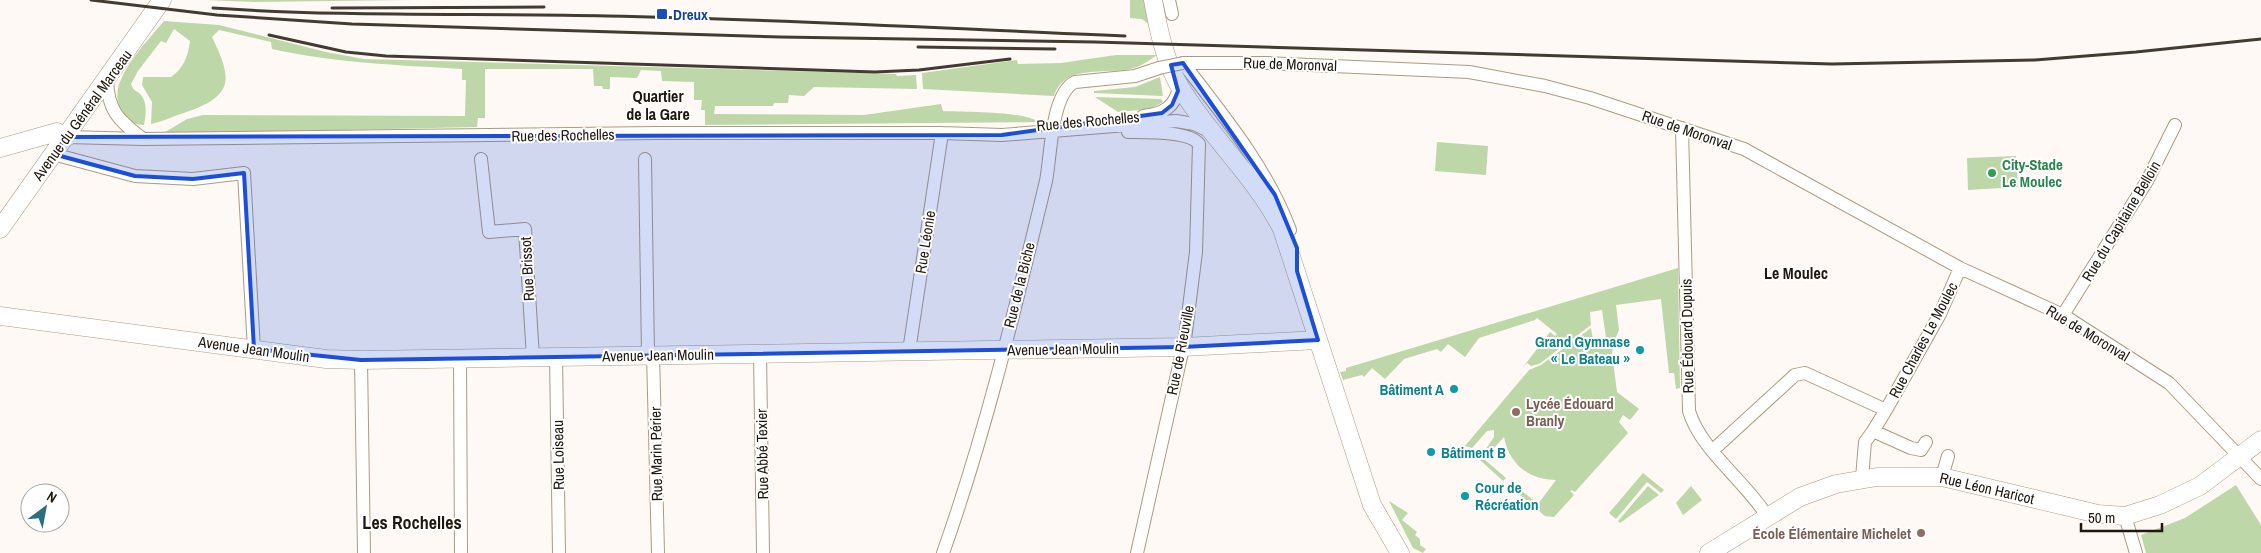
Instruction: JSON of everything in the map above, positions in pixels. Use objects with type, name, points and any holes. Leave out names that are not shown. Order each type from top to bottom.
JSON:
[{"type":"street","name":"Avenue du Général Marceau","points":[[0,229],[67,137],[162,0]]},
{"type":"street","points":[[1153,0],[1159,29],[1179,86],[1271,208],[1282,229],[1372,505],[1400,553]]},
{"type":"street","points":[[1169,0],[1172,14]]},
{"type":"street","points":[[1183,63],[1268,182],[1297,248],[1297,271]]},
{"type":"street","name":"Rue de Moronval","points":[[1054,128],[1061,99],[1070,84],[1135,76],[1183,63],[1267,63],[1469,72],[1554,88],[1744,149],[1960,268],[2063,316],[2169,383],[2261,479]]},
{"type":"street","points":[[107,80],[108,95],[112,109],[121,122],[143,139]]},
{"type":"street","name":"Rue des Rochelles","points":[[1054,128],[1157,114],[1172,105],[1179,86]]},
{"type":"street","name":"Rue des Rochelles","points":[[1054,128],[1176,122],[1194,124],[1215,135]]},
{"type":"street","name":"Rue du Capitaine Belloin","points":[[2063,316],[2147,180],[2175,125]]},
{"type":"street","name":"Rue des Rochelles","points":[[67,137],[143,139],[657,133],[981,134],[994,128],[1054,128],[1177,134],[1192,137],[1199,144]]},
{"type":"street","name":"Rue de la Biche","points":[[943,553],[961,502],[1004,345],[1048,169],[1054,128]]},
{"type":"street","name":"Rue Édouard Dupuis","points":[[1682,128],[1688,408],[1695,426],[1712,451],[1749,490],[1767,516]]},
{"type":"street","points":[[0,148],[57,132],[67,137]]},
{"type":"street","name":"Rue Léonie","points":[[909,351],[942,133]]},
{"type":"street","name":"Rue de Rieuville","points":[[1137,553],[1183,347],[1196,252],[1199,144]]},
{"type":"street","points":[[54,154],[135,176],[193,179],[244,173],[254,349]]},
{"type":"street","name":"Rue Brissot","points":[[481,159],[489,232],[525,229],[533,358]]},
{"type":"street","name":"Rue Marin Périer","points":[[645,159],[658,553]]},
{"type":"street","name":"Rue Charles Le Moulec","points":[[1712,451],[1795,375],[1805,373],[1886,410],[1940,314],[1960,268]]},
{"type":"street","name":"Avenue Jean Moulin","points":[[0,316],[326,359],[361,360],[909,351],[1004,345],[1183,347],[1318,340]]},
{"type":"street","name":"Rue Abbé Texier","points":[[760,354],[763,553]]},
{"type":"street","name":"Rue Loiseau","points":[[556,357],[559,553]]},
{"type":"street","points":[[460,358],[461,553]]},
{"type":"street","points":[[361,360],[364,553]]},
{"type":"street","points":[[1862,478],[1865,442],[1886,410]]},
{"type":"street","points":[[1873,431],[1911,448],[1921,450],[1926,442]]},
{"type":"street","name":"Rue Léon Haricot","points":[[1709,553],[1767,516],[1812,492],[1862,478],[1909,475],[1942,477],[2098,514],[2125,516],[2160,505],[2185,494],[2207,481],[2261,440]]},
{"type":"street","points":[[1942,477],[1948,456]]},
{"type":"street","points":[[2125,516],[2136,553]]},
{"type":"highlighted area","points":[[1183,63],[1275,195],[1297,248],[1297,271],[1318,340],[1183,347],[361,360],[254,349],[244,173],[193,179],[135,176],[53,154],[67,137],[1002,135],[1162,113],[1172,105],[1178,91],[1171,65]]},
{"type":"green space","points":[[206,0],[410,0],[255,2]]},
{"type":"green space","points":[[1130,0],[1144,0],[1149,24],[1142,19],[1130,18]]},
{"type":"green space","points":[[164,21],[219,25],[326,52],[364,59],[896,74],[897,76],[916,75],[917,89],[814,87],[804,96],[789,95],[788,103],[774,103],[773,106],[715,106],[714,114],[864,115],[941,104],[943,111],[1007,114],[1031,118],[1039,122],[705,125],[705,110],[701,110],[702,100],[694,100],[694,82],[662,81],[661,71],[641,70],[637,78],[610,77],[610,89],[603,89],[602,86],[594,86],[593,69],[485,69],[485,118],[478,118],[477,127],[162,134],[187,119],[203,115],[465,116],[466,80],[462,80],[462,69],[367,63],[296,54],[272,49],[271,42],[219,30],[212,37],[224,65],[226,75],[225,85],[220,93],[200,107],[151,124],[152,102],[142,85],[143,77],[171,77],[182,66],[188,52],[190,41],[174,29],[166,43],[161,41],[138,71],[131,84],[133,89],[142,96],[145,104],[144,125],[137,124],[129,120],[123,112],[118,101],[118,90],[129,64]]},
{"type":"green space","points":[[1116,55],[1157,55],[1137,67],[1126,70],[1078,74],[1068,78],[1060,85],[1054,96],[923,89],[922,73],[1017,60],[1018,64],[1061,63]]},
{"type":"green space","points":[[1160,77],[1163,96],[1094,93],[1094,91],[1135,87]]},
{"type":"green space","points":[[1095,97],[1161,99],[1163,102],[1150,109],[1118,112]]},
{"type":"green space","points":[[1437,142],[1488,146],[1486,175],[1435,171]]},
{"type":"green space","name":"City-Stade Le Moulec","points":[[2016,156],[2018,187],[1968,190],[1967,158]]},
{"type":"green space","points":[[1678,268],[1680,388],[1676,389],[1674,373],[1669,373],[1661,299],[1616,305],[1619,330],[1614,341],[1612,353],[1617,392],[1639,409],[1630,420],[1623,415],[1619,422],[1628,433],[1575,492],[1570,491],[1574,495],[1554,517],[1545,516],[1514,490],[1516,486],[1538,504],[1556,480],[1537,477],[1522,469],[1510,455],[1504,437],[1484,459],[1506,478],[1503,481],[1479,459],[1494,437],[1494,430],[1487,431],[1472,448],[1465,446],[1529,370],[1541,365],[1591,328],[1593,340],[1606,338],[1602,310],[1590,312],[1591,325],[1539,364],[1531,366],[1527,363],[1521,370],[1550,332],[1555,336],[1557,334],[1537,318],[1479,338],[1465,357],[1448,344],[1441,352],[1437,349],[1404,359],[1385,379],[1372,368],[1364,377],[1362,375],[1343,380],[1340,372],[1346,371],[1346,368]]},
{"type":"green space","points":[[1643,473],[1664,490],[1661,493],[1647,482],[1616,519],[1609,513]]},
{"type":"green space","points":[[2236,485],[2261,525],[2261,553],[2146,553],[2141,535],[2185,518]]},
{"type":"green space","points":[[1648,486],[1659,495],[1620,523],[1618,521]]},
{"type":"green space","points":[[1691,486],[1702,500],[1683,515],[1676,503]]},
{"type":"green space","points":[[1389,501],[1408,513],[1402,520],[1417,532],[1415,535],[1420,539],[1420,545],[1426,549],[1423,553],[1413,548]]},
{"type":"railway","points":[[91,0],[217,15],[352,24],[780,37],[1095,42],[1832,64],[2035,60],[2261,39]]},
{"type":"railway","points":[[332,8],[544,7]]},
{"type":"railway","points":[[213,8],[312,13],[672,17],[1125,36]]},
{"type":"railway","points":[[269,35],[346,52],[386,56],[875,72],[919,70],[1010,59]]},
{"type":"railway","points":[[918,47],[1055,49]]},
{"type":"place","name":"Dreux","points":[[662,14]]},
{"type":"place","name":"City-Stade Le Moulec","points":[[1992,173]]},
{"type":"place","name":"Grand Gymnase « Le Bateau »","points":[[1640,350]]},
{"type":"place","name":"Bâtiment A","points":[[1454,389]]},
{"type":"place","name":"Lycée Édouard Branly","points":[[1516,412]]},
{"type":"place","name":"Bâtiment B","points":[[1431,452]]},
{"type":"place","name":"Cour de Récréation","points":[[1465,496]]},
{"type":"place","name":"École Élémentaire Michelet","points":[[1921,533]]},
{"type":"district","name":"Quartier de la Gare","points":[[658,105]]},
{"type":"district","name":"Le Moulec","points":[[1796,273]]},
{"type":"district","name":"Les Rochelles","points":[[412,522]]}]
